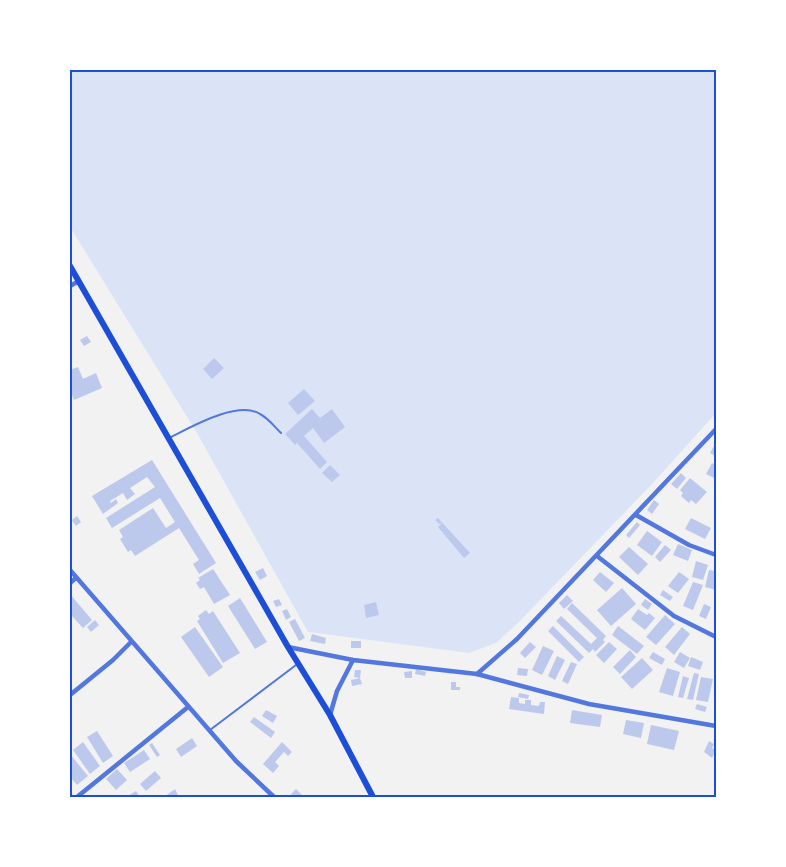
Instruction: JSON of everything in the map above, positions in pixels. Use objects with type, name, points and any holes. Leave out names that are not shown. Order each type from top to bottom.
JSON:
[{"type":"main road","points":[[70,266],[298,664],[330,715],[373,797]]},
{"type":"street","points":[[70,286],[79,281]]},
{"type":"street","points":[[477,674],[517,639],[716,429]]},
{"type":"street","points":[[636,515],[689,544],[716,555]]},
{"type":"street","points":[[597,556],[674,616],[716,638]]},
{"type":"street","points":[[70,570],[130,642],[236,761],[274,797]]},
{"type":"street","points":[[70,584],[76,578]]},
{"type":"street","points":[[70,695],[112,660],[130,642]]},
{"type":"street","points":[[288,646],[353,660],[477,674],[589,704],[716,726]]},
{"type":"street","points":[[330,715],[336,691],[353,660]]},
{"type":"street","points":[[77,797],[188,707]]},
{"type":"lane","points":[[169,438],[216,416],[248,410],[260,414],[281,432]]},
{"type":"lane","points":[[210,731],[298,664]]},
{"type":"shaded area","points":[[70,70],[716,70],[716,413],[653,483],[519,622],[496,643],[469,653],[308,632],[197,433],[70,227]]},
{"type":"building","points":[[87,336],[91,342],[84,346],[80,340]]},
{"type":"building","points":[[214,358],[224,368],[212,379],[203,369]]},
{"type":"building","points":[[78,367],[83,379],[96,373],[102,388],[74,400],[70,390],[70,370]]},
{"type":"building","points":[[304,389],[315,401],[298,415],[288,403]]},
{"type":"building","points":[[312,409],[320,418],[332,409],[345,427],[324,443],[313,428],[304,436],[327,462],[320,469],[297,443],[295,445],[285,434]]},
{"type":"building","points":[[716,442],[716,457],[710,453]]},
{"type":"building","points":[[152,460],[216,563],[199,574],[193,564],[199,560],[179,528],[135,556],[131,550],[128,552],[120,539],[123,537],[119,530],[153,508],[166,528],[175,522],[160,498],[112,528],[106,518],[155,487],[147,477],[130,488],[135,494],[127,500],[123,493],[110,501],[111,503],[116,499],[118,503],[103,514],[92,496]]},
{"type":"building","points":[[712,463],[716,465],[716,479],[706,474]]},
{"type":"building","points":[[330,465],[340,475],[332,482],[322,473]]},
{"type":"building","points":[[681,473],[686,478],[677,489],[671,484]]},
{"type":"building","points":[[690,478],[707,492],[696,504],[691,500],[689,503],[681,496],[683,493],[680,490]]},
{"type":"building","points":[[654,500],[659,504],[652,514],[647,510]]},
{"type":"building","points":[[77,516],[81,522],[76,526],[72,520]]},
{"type":"building","points":[[438,518],[470,553],[464,558],[438,527],[442,523],[439,524],[435,520]]},
{"type":"building","points":[[691,518],[711,528],[705,539],[685,529]]},
{"type":"building","points":[[637,522],[640,525],[629,538],[626,535]]},
{"type":"building","points":[[647,531],[662,542],[652,556],[637,545]]},
{"type":"building","points":[[678,544],[692,550],[688,561],[673,555]]},
{"type":"building","points":[[665,545],[671,550],[660,562],[655,557]]},
{"type":"building","points":[[629,547],[648,564],[638,575],[619,557]]},
{"type":"building","points":[[696,561],[708,565],[703,580],[692,577]]},
{"type":"building","points":[[263,568],[267,576],[260,580],[255,572]]},
{"type":"building","points":[[213,569],[230,595],[214,604],[204,587],[200,589],[196,583],[200,580],[198,578]]},
{"type":"building","points":[[709,570],[716,571],[716,590],[705,587]]},
{"type":"building","points":[[600,572],[614,583],[606,592],[593,580]]},
{"type":"building","points":[[679,572],[689,579],[678,593],[668,586]]},
{"type":"building","points":[[693,582],[703,585],[693,610],[683,606]]},
{"type":"building","points":[[622,588],[636,604],[611,626],[597,610]]},
{"type":"building","points":[[663,590],[673,597],[670,601],[660,595]]},
{"type":"building","points":[[70,594],[92,620],[83,628],[70,614]]},
{"type":"building","points":[[567,595],[573,601],[564,609],[559,603]]},
{"type":"building","points":[[240,598],[267,642],[255,649],[228,606]]},
{"type":"building","points":[[279,599],[282,605],[276,607],[273,601]]},
{"type":"building","points":[[645,599],[652,604],[648,610],[641,605]]},
{"type":"building","points":[[376,602],[379,615],[366,618],[364,605]]},
{"type":"building","points":[[572,603],[606,636],[603,640],[605,642],[595,652],[593,649],[589,653],[556,621],[561,616],[591,644],[597,638],[567,609]]},
{"type":"building","points":[[704,604],[711,607],[706,619],[699,616]]},
{"type":"building","points":[[287,609],[291,617],[286,620],[282,611]]},
{"type":"building","points":[[638,609],[647,615],[649,613],[655,618],[645,630],[631,619]]},
{"type":"building","points":[[206,610],[209,614],[213,611],[240,653],[223,663],[197,621],[200,619],[198,616]]},
{"type":"building","points":[[665,615],[675,624],[656,645],[646,637]]},
{"type":"building","points":[[295,619],[305,638],[299,641],[289,622]]},
{"type":"building","points":[[95,620],[99,625],[91,632],[87,627]]},
{"type":"building","points":[[553,626],[584,657],[579,662],[548,631]]},
{"type":"building","points":[[618,626],[644,646],[637,654],[612,635]]},
{"type":"building","points":[[195,627],[223,667],[209,677],[181,637]]},
{"type":"building","points":[[682,627],[690,634],[674,655],[665,647]]},
{"type":"building","points":[[312,634],[326,638],[325,644],[310,641]]},
{"type":"building","points":[[351,641],[361,641],[361,648],[351,648]]},
{"type":"building","points":[[530,642],[536,647],[525,658],[520,653]]},
{"type":"building","points":[[609,642],[617,649],[604,663],[596,655]]},
{"type":"building","points":[[543,646],[554,651],[542,675],[532,670]]},
{"type":"building","points":[[630,650],[636,657],[620,674],[613,667]]},
{"type":"building","points":[[653,652],[665,659],[662,665],[649,658]]},
{"type":"building","points":[[680,652],[690,658],[684,668],[674,662]]},
{"type":"building","points":[[557,656],[565,660],[555,680],[548,676]]},
{"type":"building","points":[[691,657],[703,662],[700,670],[688,666]]},
{"type":"building","points":[[642,658],[653,670],[632,689],[621,677]]},
{"type":"building","points":[[571,662],[577,664],[568,684],[562,681]]},
{"type":"building","points":[[518,668],[528,669],[527,676],[517,675]]},
{"type":"building","points":[[667,668],[680,672],[673,696],[659,692]]},
{"type":"building","points":[[416,669],[426,672],[425,676],[415,674]]},
{"type":"building","points":[[355,670],[361,670],[360,678],[354,677]]},
{"type":"building","points":[[412,671],[412,678],[405,678],[404,672]]},
{"type":"building","points":[[694,673],[699,674],[693,700],[687,699]]},
{"type":"building","points":[[683,676],[689,678],[683,698],[678,697]]},
{"type":"building","points":[[701,677],[713,679],[708,702],[696,700]]},
{"type":"building","points":[[360,678],[362,684],[352,686],[351,680]]},
{"type":"building","points":[[451,682],[456,682],[456,687],[460,687],[460,690],[451,690]]},
{"type":"building","points":[[519,693],[529,695],[528,699],[518,697]]},
{"type":"building","points":[[511,697],[519,698],[519,703],[525,704],[525,700],[531,700],[531,705],[539,706],[540,702],[545,702],[544,714],[509,709]]},
{"type":"building","points":[[697,704],[707,707],[705,712],[695,709]]},
{"type":"building","points":[[266,710],[277,716],[273,723],[262,716]]},
{"type":"building","points":[[572,710],[602,715],[600,727],[570,723]]},
{"type":"building","points":[[254,717],[275,732],[271,738],[250,722]]},
{"type":"building","points":[[626,720],[644,723],[641,738],[623,734]]},
{"type":"building","points":[[651,725],[679,731],[674,750],[647,744]]},
{"type":"building","points":[[97,731],[113,756],[103,763],[87,737]]},
{"type":"building","points":[[192,738],[197,746],[181,757],[176,749]]},
{"type":"building","points":[[709,741],[714,744],[712,748],[716,750],[712,758],[704,752]]},
{"type":"building","points":[[83,742],[100,766],[90,774],[73,750]]},
{"type":"building","points":[[282,742],[292,752],[288,756],[284,752],[275,762],[279,766],[273,773],[263,764]]},
{"type":"building","points":[[152,743],[160,755],[157,757],[149,745]]},
{"type":"building","points":[[144,750],[150,759],[130,772],[124,763]]},
{"type":"building","points":[[70,754],[88,776],[77,785],[70,777]]},
{"type":"building","points":[[117,769],[127,780],[116,790],[106,779]]},
{"type":"building","points":[[155,771],[161,778],[146,791],[140,784]]},
{"type":"building","points":[[175,789],[179,797],[164,797]]},
{"type":"building","points":[[296,789],[302,795],[300,797],[294,797],[291,794]]},
{"type":"building","points":[[136,791],[140,797],[126,797]]}]
